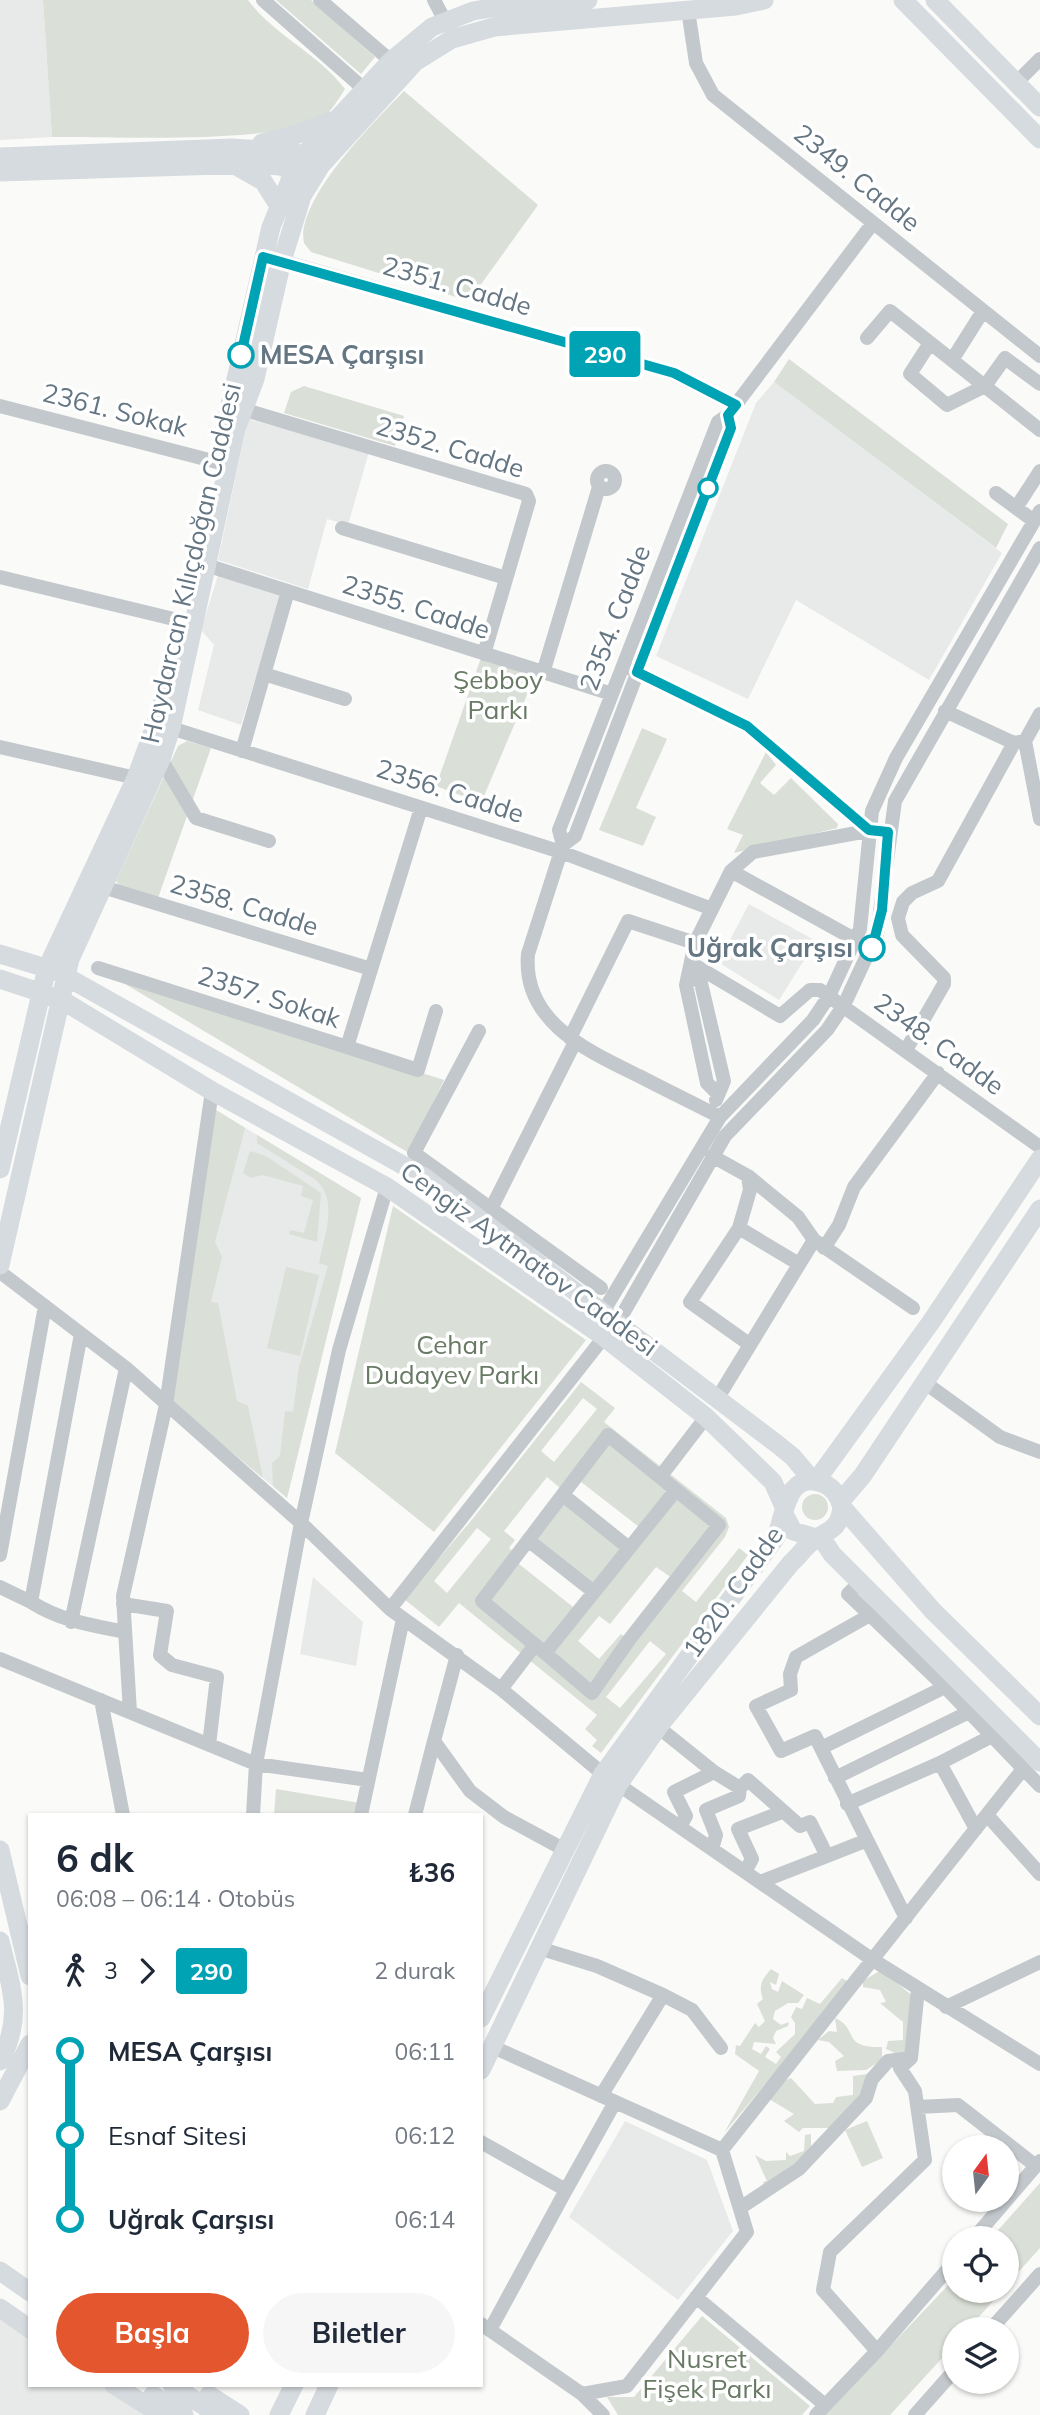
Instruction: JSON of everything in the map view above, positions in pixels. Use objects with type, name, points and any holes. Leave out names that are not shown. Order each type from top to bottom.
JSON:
[{"type":"main road","name":"Haydarcan Kılıçdoğan Caddesi","points":[[0,1169],[3,1139],[41,990],[72,952],[161,759],[171,728],[242,409],[255,379],[279,206],[308,168],[340,116],[391,61],[418,37],[472,6],[587,0]]},
{"type":"main road","name":"Haydarcan Kılıçdoğan Caddesi","points":[[0,1265],[60,999],[56,972],[158,718],[217,462],[273,259],[302,196],[308,168],[405,72],[426,54],[452,39],[494,27],[688,10],[764,0]]},
{"type":"main road","points":[[903,0],[1040,139]]},
{"type":"main road","points":[[935,0],[1040,107]]},
{"type":"main road","points":[[0,157],[231,156],[298,134],[340,116]]},
{"type":"main road","points":[[0,172],[282,150],[308,168]]},
{"type":"main road","points":[[231,156],[263,181],[279,206]]},
{"type":"main road","name":"Cengiz Aytmatov Caddesi","points":[[0,954],[56,972],[424,1177],[545,1258],[608,1325],[773,1482],[793,1531],[818,1538],[1032,1765]]},
{"type":"main road","name":"Cengiz Aytmatov Caddesi","points":[[0,979],[41,990],[60,999],[212,1091],[387,1187],[608,1325],[716,1399],[793,1457],[814,1481],[834,1490],[841,1505],[933,1611],[1040,1716]]},
{"type":"main road","name":"1820. Cadde","points":[[483,2014],[565,1850],[610,1779],[776,1537],[791,1490],[814,1481],[931,1322],[1040,1159]]},
{"type":"main road","name":"1820. Cadde","points":[[483,2066],[541,1949],[610,1779],[658,1727],[791,1563],[818,1538],[838,1525],[841,1505],[1040,1209]]},
{"type":"main road","points":[[0,1850],[28,1968]]},
{"type":"main road","points":[[0,1941],[22,2029],[0,2061]]},
{"type":"main road","points":[[0,2101],[28,2048]]},
{"type":"main road","points":[[0,2271],[26,2287]]},
{"type":"main road","points":[[0,2296],[28,2315]]},
{"type":"main road","points":[[0,2308],[28,2328]]},
{"type":"main road","points":[[117,2387],[162,2415]]},
{"type":"main road","points":[[141,2387],[184,2415]]},
{"type":"main road","points":[[175,2387],[218,2415]]},
{"type":"main road","points":[[198,2387],[240,2415]]},
{"type":"main road","points":[[279,2415],[293,2387]]},
{"type":"main road","points":[[315,2415],[328,2387]]},
{"type":"street","points":[[263,0],[364,89]]},
{"type":"street","points":[[320,0],[391,61]]},
{"type":"street","points":[[434,0],[445,21]]},
{"type":"street","name":"2349. Cadde","points":[[688,10],[696,63],[708,89],[1040,356]]},
{"type":"street","points":[[1016,83],[1040,59]]},
{"type":"street","name":"2354. Cadde","points":[[716,1114],[572,1040],[539,1003],[530,983],[527,964],[562,848],[559,830],[718,422],[732,410],[873,223]]},
{"type":"street","name":"2351. Cadde","points":[[273,259],[674,373],[732,410]]},
{"type":"street","points":[[867,338],[890,311],[1040,430]]},
{"type":"street","points":[[952,360],[983,311]]},
{"type":"street","points":[[930,343],[910,374],[947,405],[985,386],[1005,358],[1040,384]]},
{"type":"street","name":"2361. Sokak","points":[[0,406],[217,462]]},
{"type":"street","name":"2352. Cadde","points":[[242,409],[526,495],[529,501],[484,654]]},
{"type":"street","name":"2354. Cadde","points":[[562,848],[575,836],[731,428],[732,410]]},
{"type":"street","points":[[1016,508],[1040,471]]},
{"type":"street","points":[[543,673],[600,487]]},
{"type":"street","points":[[608,1325],[716,1114],[813,1020],[829,996],[856,940],[863,909],[869,837],[878,794],[896,758],[1037,516],[1016,508],[996,493]]},
{"type":"street","points":[[342,528],[506,578]]},
{"type":"street","points":[[390,1609],[608,1325],[734,1124],[827,1030],[844,1005],[877,934],[888,839],[898,794],[1040,548]]},
{"type":"street","name":"2355. Cadde","points":[[206,565],[612,694]]},
{"type":"street","points":[[0,577],[182,621]]},
{"type":"street","points":[[242,751],[288,591]]},
{"type":"street","points":[[623,666],[747,726],[869,837]]},
{"type":"street","points":[[264,674],[345,699]]},
{"type":"street","points":[[945,711],[1019,742]]},
{"type":"street","points":[[906,1050],[944,984],[944,978],[902,935],[899,927],[900,909],[907,897],[938,881],[1019,742],[1040,714]]},
{"type":"street","name":"2356. Cadde","points":[[171,728],[421,807],[562,848],[712,909]]},
{"type":"street","points":[[1019,742],[1040,819]]},
{"type":"street","points":[[0,747],[136,778]]},
{"type":"street","points":[[161,759],[196,818],[270,841]]},
{"type":"street","name":"2357. Sokak","points":[[98,968],[347,1047],[421,807]]},
{"type":"street","points":[[716,1114],[718,1094],[724,1081],[701,982],[691,968],[695,943],[731,871],[753,852],[869,837],[888,839]]},
{"type":"street","points":[[731,871],[856,940]]},
{"type":"street","name":"2358. Cadde","points":[[103,887],[371,969]]},
{"type":"street","points":[[491,1209],[628,921],[695,943]]},
{"type":"street","points":[[691,968],[780,1016],[813,988],[829,996]]},
{"type":"street","name":"2348. Cadde","points":[[829,996],[1040,1147]]},
{"type":"street","points":[[347,1047],[418,1070],[436,1011]]},
{"type":"street","points":[[479,1031],[414,1153],[491,1209],[545,1258],[601,1288]]},
{"type":"street","points":[[716,1399],[799,1264],[839,1225],[854,1186],[937,1073]]},
{"type":"street","points":[[130,1712],[124,1604],[166,1405],[212,1091]]},
{"type":"street","points":[[712,1156],[748,1176],[798,1217],[819,1244],[913,1308]]},
{"type":"street","points":[[748,1176],[750,1190],[742,1207],[739,1228],[690,1302],[749,1344]]},
{"type":"street","points":[[253,1813],[256,1764],[301,1524],[339,1350],[387,1187]]},
{"type":"street","points":[[739,1228],[799,1264]]},
{"type":"street","points":[[0,1272],[126,1368],[301,1524],[390,1609],[457,1655],[610,1779],[873,1960],[1040,2064]]},
{"type":"street","points":[[0,1555],[45,1306]]},
{"type":"street","points":[[32,1602],[81,1334]]},
{"type":"street","points":[[71,1622],[126,1368]]},
{"type":"street","points":[[924,1382],[1000,1437],[1040,1452]]},
{"type":"street","points":[[660,1477],[706,1417]]},
{"type":"street","points":[[608,1435],[676,1490],[719,1525],[629,1640],[592,1693],[482,1601],[608,1435]]},
{"type":"street","points":[[501,1689],[594,1592],[676,1490]]},
{"type":"street","points":[[563,1495],[629,1548]]},
{"type":"street","points":[[528,1540],[594,1592]]},
{"type":"street","points":[[861,1581],[848,1594],[992,1736],[1032,1765],[1040,1786]]},
{"type":"street","points":[[0,1587],[54,1616],[71,1622],[125,1632]]},
{"type":"street","points":[[124,1604],[167,1611],[160,1655],[172,1665],[217,1677],[209,1745]]},
{"type":"street","points":[[870,1615],[796,1657],[790,1674],[791,1690],[756,1706],[781,1751],[815,1736],[865,1841],[906,1918]]},
{"type":"street","points":[[361,1813],[403,1619]]},
{"type":"street","points":[[416,1813],[457,1655]]},
{"type":"street","points":[[0,1659],[256,1764],[368,1780]]},
{"type":"street","points":[[821,1748],[945,1687]]},
{"type":"street","points":[[101,1700],[123,1813]]},
{"type":"street","points":[[835,1778],[969,1712]]},
{"type":"street","points":[[658,1727],[740,1788]]},
{"type":"street","points":[[847,1804],[940,1763],[992,1736]]},
{"type":"street","points":[[434,1741],[470,1791],[504,1817],[565,1850]]},
{"type":"street","points":[[940,1763],[976,1829]]},
{"type":"street","points":[[722,2150],[987,1815],[1032,1765]]},
{"type":"street","points":[[680,1827],[686,1816],[674,1792],[715,1772]]},
{"type":"street","points":[[712,1849],[716,1835],[706,1810],[739,1796],[740,1788],[748,1780],[800,1826],[810,1822],[827,1856]]},
{"type":"street","points":[[745,1872],[752,1859],[738,1829],[782,1812]]},
{"type":"street","points":[[987,1815],[1040,1874]]},
{"type":"street","points":[[760,1882],[865,1841]]},
{"type":"street","points":[[541,1949],[597,1966],[692,2010],[721,2048]]},
{"type":"street","points":[[946,2007],[1040,1962]]},
{"type":"street","points":[[877,2351],[823,2290],[830,2252],[925,2160],[915,2091],[900,2068],[911,2058],[918,1989]]},
{"type":"street","points":[[601,2096],[663,1995]]},
{"type":"street","points":[[493,2047],[722,2150],[747,2232],[627,2386],[582,2394]]},
{"type":"street","points":[[740,2208],[799,2169],[866,2098],[872,2079],[888,2061],[911,2058]]},
{"type":"street","points":[[603,2415],[582,2394],[485,2327],[615,2102]]},
{"type":"street","points":[[918,2107],[958,2105],[1038,2164],[984,2226]]},
{"type":"street","points":[[483,2143],[566,2190]]},
{"type":"street","points":[[1002,2317],[1040,2274]]},
{"type":"street","points":[[696,2297],[821,2410],[942,2276]]},
{"type":"street","points":[[915,2415],[942,2385]]},
{"type":"shaded area","points":[[0,0],[43,0],[52,137],[0,140]]},
{"type":"shaded area","points":[[774,382],[1002,553],[929,680],[796,600],[748,699],[656,656],[756,403]]},
{"type":"shaded area","points":[[248,419],[369,452],[348,525],[327,519],[308,589],[218,560]]},
{"type":"shaded area","points":[[218,575],[282,594],[241,725],[198,710],[214,645],[201,630]]},
{"type":"shaded area","name":"Uğrak Çarşısı","points":[[749,904],[816,941],[779,1000],[718,962]]},
{"type":"shaded area","points":[[216,1110],[361,1198],[287,1498],[166,1397]]},
{"type":"shaded area","points":[[313,1577],[363,1622],[356,1666],[300,1654]]},
{"type":"shaded area","points":[[625,2121],[707,2160],[733,2231],[678,2300],[569,2217]]},
{"type":"shaded area","points":[[0,2309],[28,2330],[28,2387],[111,2387],[153,2415],[0,2415]]},
{"type":"green space","points":[[43,0],[248,0],[271,24],[323,65],[345,89],[325,116],[297,127],[230,136],[52,137]]},
{"type":"green space","points":[[276,0],[311,0],[375,57],[361,74]]},
{"type":"green space","points":[[404,91],[538,205],[469,301],[311,252],[304,243],[305,225],[324,184],[357,141]]},
{"type":"green space","points":[[789,359],[1008,524],[996,548],[774,382]]},
{"type":"green space","points":[[304,386],[404,416],[395,446],[284,413],[291,392]]},
{"type":"green space","name":"Şebboy Parkı","points":[[481,658],[535,676],[481,803],[436,786]]},
{"type":"green space","points":[[642,728],[667,739],[636,808],[656,817],[643,846],[599,830]]},
{"type":"green space","points":[[187,741],[211,748],[158,898],[119,885],[116,881],[178,746]]},
{"type":"green space","points":[[766,752],[776,765],[760,783],[774,795],[791,778],[838,824],[837,828],[734,853],[743,835],[727,829]]},
{"type":"green space","points":[[105,972],[444,1080],[409,1153]]},
{"type":"green space","points":[[216,1110],[245,1128],[215,1242],[222,1257],[211,1302],[218,1303],[237,1401],[248,1406],[263,1478],[166,1397]]},
{"type":"green space","points":[[257,1135],[361,1198],[287,1498],[273,1486],[272,1463],[280,1456],[285,1411],[293,1412],[299,1367],[328,1266],[319,1263],[328,1208],[323,1188],[316,1180],[257,1143]]},
{"type":"green space","points":[[250,1151],[266,1156],[321,1193],[317,1242],[289,1234],[290,1230],[304,1233],[313,1200],[301,1196],[303,1186],[263,1175],[251,1178],[243,1173]]},
{"type":"green space","name":"Cehar Dudayev Parkı","points":[[393,1206],[586,1340],[434,1532],[335,1453]]},
{"type":"green space","points":[[286,1267],[319,1275],[300,1356],[267,1348]]},
{"type":"green space","points":[[581,1382],[615,1408],[604,1422],[726,1518],[729,1527],[725,1537],[682,1591],[696,1602],[739,1548],[748,1555],[601,1753],[592,1746],[597,1740],[585,1729],[597,1715],[459,1603],[439,1627],[404,1599],[470,1522]],"holes":[[[583,1398],[597,1409],[554,1462],[541,1451]],[[547,1477],[560,1488],[528,1540],[594,1592],[578,1611],[514,1560],[517,1555],[509,1548],[515,1540],[504,1531]],[[576,1478],[643,1530],[629,1548],[563,1495]],[[477,1528],[491,1539],[447,1593],[434,1581]],[[656,1567],[675,1580],[629,1640],[621,1634],[599,1659],[578,1641],[599,1616],[610,1624]],[[650,1641],[666,1654],[620,1708],[606,1697]]]},
{"type":"green space","points":[[815,1494],[824,1498],[828,1507],[824,1516],[815,1520],[806,1516],[802,1507],[806,1498]]},
{"type":"green space","points":[[276,1789],[360,1803],[358,1813],[274,1813]]},
{"type":"green space","points":[[771,1969],[779,1974],[776,1985],[770,1982],[772,1989],[778,1992],[782,1981],[804,1995],[798,2003],[788,2003],[775,2011],[773,2019],[781,2025],[789,2022],[788,2026],[776,2031],[773,2038],[776,2044],[754,2042],[752,2049],[761,2054],[766,2046],[770,2049],[765,2057],[776,2064],[781,2057],[776,2052],[795,2034],[795,2023],[791,2017],[796,2007],[802,2009],[807,1998],[820,2004],[842,1978],[850,1983],[724,2133],[759,2071],[735,2054],[736,2045],[740,2046],[755,2023],[759,2027],[765,2021],[757,2004],[763,1999],[762,1983]]},
{"type":"green space","points":[[881,1970],[914,1997],[907,2053],[897,2054],[886,2049],[888,2041],[903,2040],[903,2022],[880,2003],[886,2002],[880,1990],[863,1987],[863,1981]]},
{"type":"green space","points":[[835,2018],[847,2027],[855,2041],[882,2047],[882,2060],[866,2070],[837,2071],[835,2061],[844,2056],[829,2042],[818,2040],[829,2031],[837,2032]]},
{"type":"green space","points":[[867,2074],[862,2095],[833,2128],[803,2128],[799,2132],[784,2121],[794,2114],[769,2099],[781,2082],[791,2078],[815,2104],[833,2103],[836,2097],[853,2095],[853,2076]]},
{"type":"green space","points":[[867,2121],[883,2158],[862,2167],[845,2130]]},
{"type":"green space","points":[[811,2134],[811,2150],[765,2188],[763,2182],[767,2181],[755,2155],[766,2161],[786,2160],[786,2152],[790,2156],[804,2151],[805,2135]]},
{"type":"green space","points":[[1040,2183],[1040,2248],[1019,2271],[1019,2226],[1002,2226],[1014,2212],[1019,2212],[1019,2207]]},
{"type":"green space","points":[[942,2292],[942,2303],[991,2303],[979,2317],[942,2317],[942,2358],[890,2415],[825,2415]]},
{"type":"green space","name":"Nusret Fişek Parkı","points":[[702,2316],[810,2406],[802,2415],[618,2415],[607,2397],[634,2397]]},
{"type":"bus line","name":"290","points":[[241,355],[263,257],[674,373],[736,405],[728,415],[731,428],[637,672],[747,726],[869,830],[888,832],[882,910],[872,948]]},
{"type":"place","name":"MESA Çarşısı","points":[[241,355]]},
{"type":"place","name":"Uğrak Çarşısı","points":[[872,948]]}]
